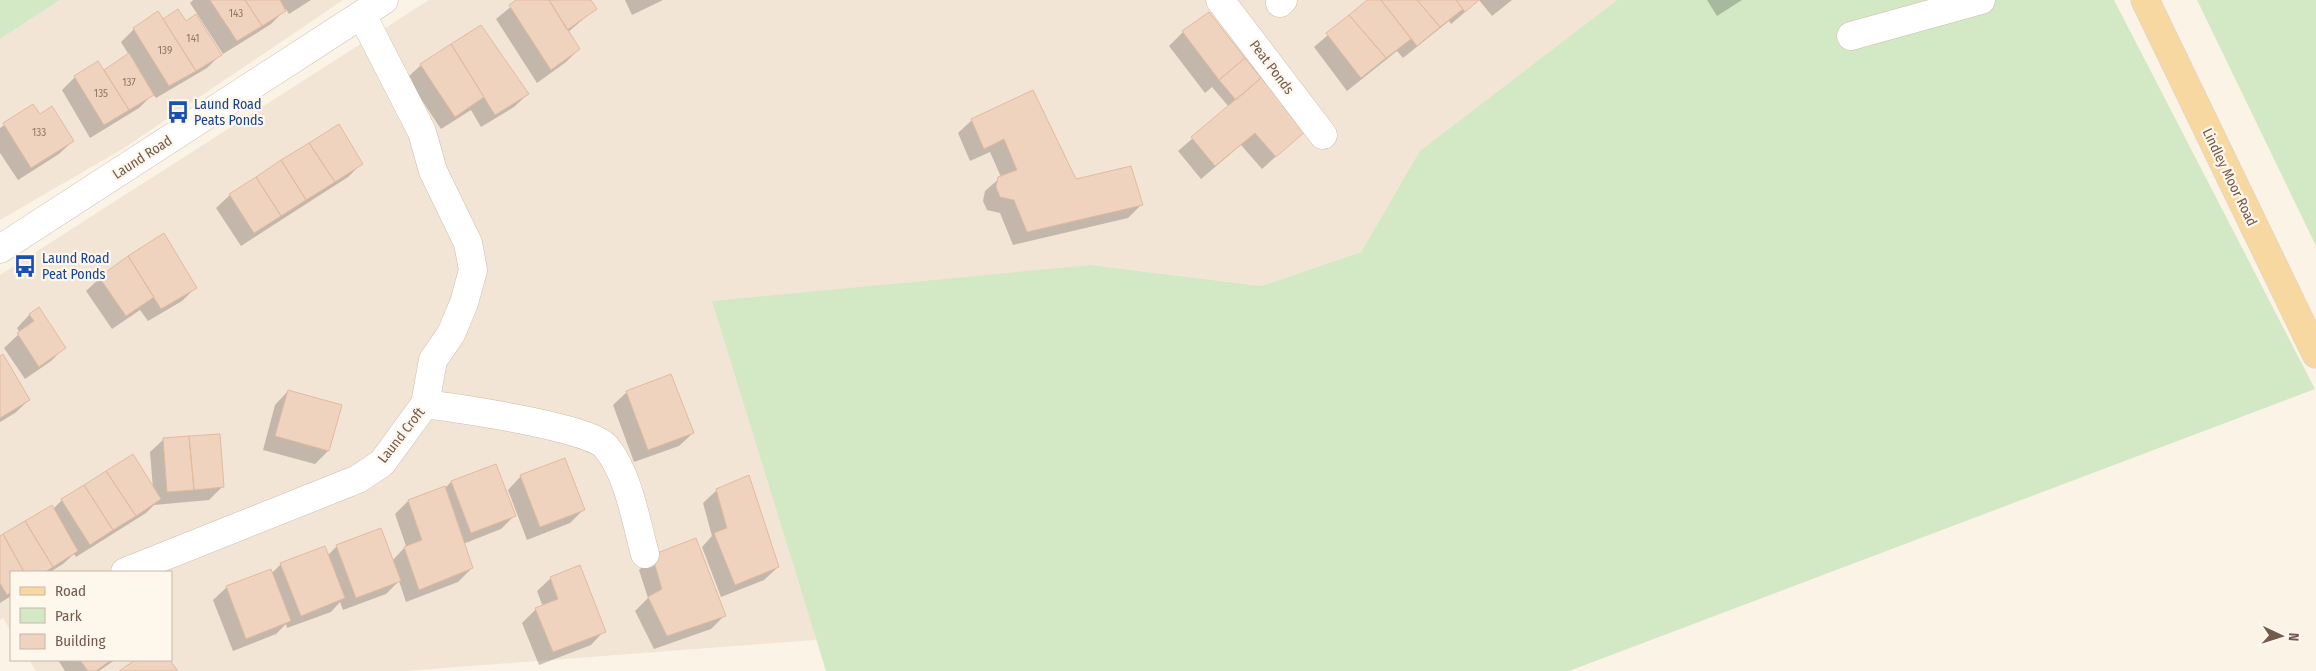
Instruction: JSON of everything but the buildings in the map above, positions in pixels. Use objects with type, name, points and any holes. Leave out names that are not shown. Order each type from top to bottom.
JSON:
[{"type":"main road","name":"Lindley Moor Road","points":[[2145,0],[2316,354]]},
{"type":"street","name":"Peat Ponds","points":[[1220,0],[1323,135]]},
{"type":"street","points":[[1851,36],[1981,0]]},
{"type":"street","name":"Laund Road","points":[[0,249],[373,8]]},
{"type":"street","name":"Laund Croft","points":[[128,571],[358,479],[382,463],[425,404],[433,360],[451,334],[464,303],[473,270],[468,243],[433,171],[422,132],[373,8]]},
{"type":"street","points":[[425,404],[467,409],[583,433],[605,445],[619,466],[645,554]]},
{"type":"shaded area","points":[[60,0],[343,0],[124,148],[0,220],[0,39]]},
{"type":"shaded area","points":[[429,0],[1617,0],[1421,151],[1361,252],[1261,286],[1091,265],[815,640],[405,671],[36,671],[30,661],[172,661],[172,571],[10,571],[10,629],[3,618],[0,620],[0,275]]},
{"type":"green space","points":[[0,0],[60,0],[0,39]]},
{"type":"green space","points":[[1617,0],[2114,0],[2315,389],[1569,671],[826,671],[712,301],[1091,265],[1261,286],[1361,252],[1420,151]]},
{"type":"green space","points":[[2197,0],[2316,0],[2316,246]]},
{"type":"place","name":"Laund Road Peats Ponds","points":[[178,112]]},
{"type":"place","name":"Laund Road Peat Ponds","points":[[25,266]]}]
